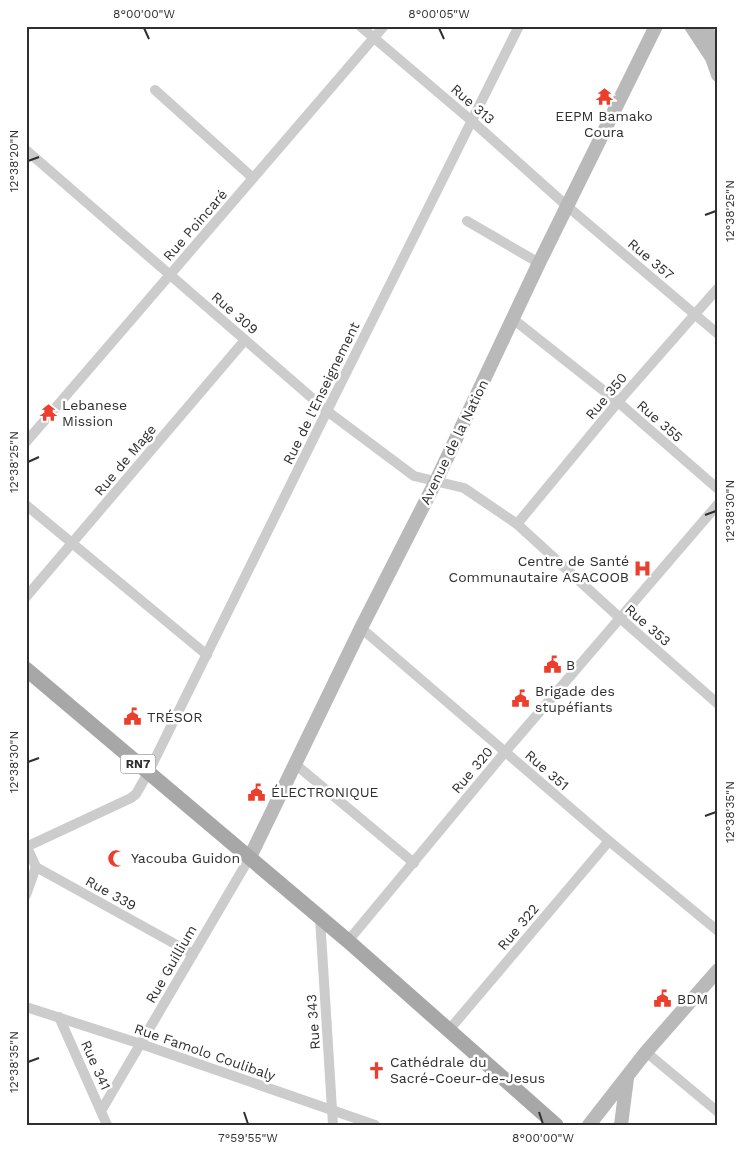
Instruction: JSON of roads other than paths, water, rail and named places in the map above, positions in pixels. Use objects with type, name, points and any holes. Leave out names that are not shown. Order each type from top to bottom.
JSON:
[{"type":"main road","name":"RN7","points":[[26,670],[348,941],[556,1125]]},
{"type":"street","name":"Rue 313","points":[[360,26],[473,122],[567,206]]},
{"type":"street","name":"Rue Poincaré","points":[[26,442],[384,26]]},
{"type":"street","name":"Rue de l'Enseignement","points":[[26,846],[136,794],[520,26]]},
{"type":"street","name":"Avenue de la Nation","points":[[250,857],[361,628],[436,481],[539,263],[656,26]]},
{"type":"street","points":[[691,26],[712,58]]},
{"type":"street","points":[[706,26],[712,58],[718,75]]},
{"type":"street","points":[[706,26],[718,32]]},
{"type":"street","points":[[155,90],[253,178]]},
{"type":"street","name":"Rue 309","points":[[26,150],[327,411],[414,476],[436,481]]},
{"type":"street","name":"Rue 357","points":[[567,206],[718,334]]},
{"type":"street","points":[[467,221],[539,263]]},
{"type":"street","name":"Rue 350","points":[[518,524],[618,402],[718,288]]},
{"type":"street","name":"Rue 355","points":[[512,319],[618,402],[718,489]]},
{"type":"street","name":"Rue de Mage","points":[[26,597],[245,340]]},
{"type":"street","name":"Rue 353","points":[[436,481],[464,488],[518,524],[620,618],[718,704]]},
{"type":"street","name":"Rue 320","points":[[348,941],[505,752],[718,504]]},
{"type":"street","points":[[26,505],[207,655]]},
{"type":"street","name":"Rue 351","points":[[361,628],[718,932]]},
{"type":"street","points":[[295,764],[414,862]]},
{"type":"street","name":"Rue 322","points":[[449,1030],[609,841]]},
{"type":"street","points":[[26,846],[36,866],[26,895]]},
{"type":"street","name":"Rue Guillium","points":[[101,1111],[250,857]]},
{"type":"street","name":"Rue 339","points":[[36,866],[193,954]]},
{"type":"street","name":"Rue 343","points":[[320,918],[333,1125]]},
{"type":"street","points":[[589,1125],[646,1052],[718,970]]},
{"type":"street","name":"Rue Famolo Coulibaly","points":[[26,1007],[141,1044],[375,1125]]},
{"type":"street","name":"Rue 341","points":[[59,1017],[107,1125]]},
{"type":"street","points":[[646,1052],[718,1112]]},
{"type":"street","points":[[620,1125],[627,1077]]},
{"type":"place","name":"EEPM Bamako Coura","points":[[604,96]]},
{"type":"place","name":"Lebanese Mission","points":[[48,413]]},
{"type":"place","name":"Centre de Santé Communautaire ASACOOB","points":[[643,569]]},
{"type":"place","name":"B","points":[[552,665]]},
{"type":"place","name":"Brigade des stupéfiants","points":[[521,699]]},
{"type":"place","name":"TRÉSOR","points":[[133,717]]},
{"type":"place","name":"ÉLECTRONIQUE","points":[[257,792]]},
{"type":"place","name":"Yacouba Guidon","points":[[117,858]]},
{"type":"place","name":"BDM","points":[[663,999]]},
{"type":"place","name":"Cathédrale du Sacré-Coeur-de-Jesus","points":[[376,1070]]}]
